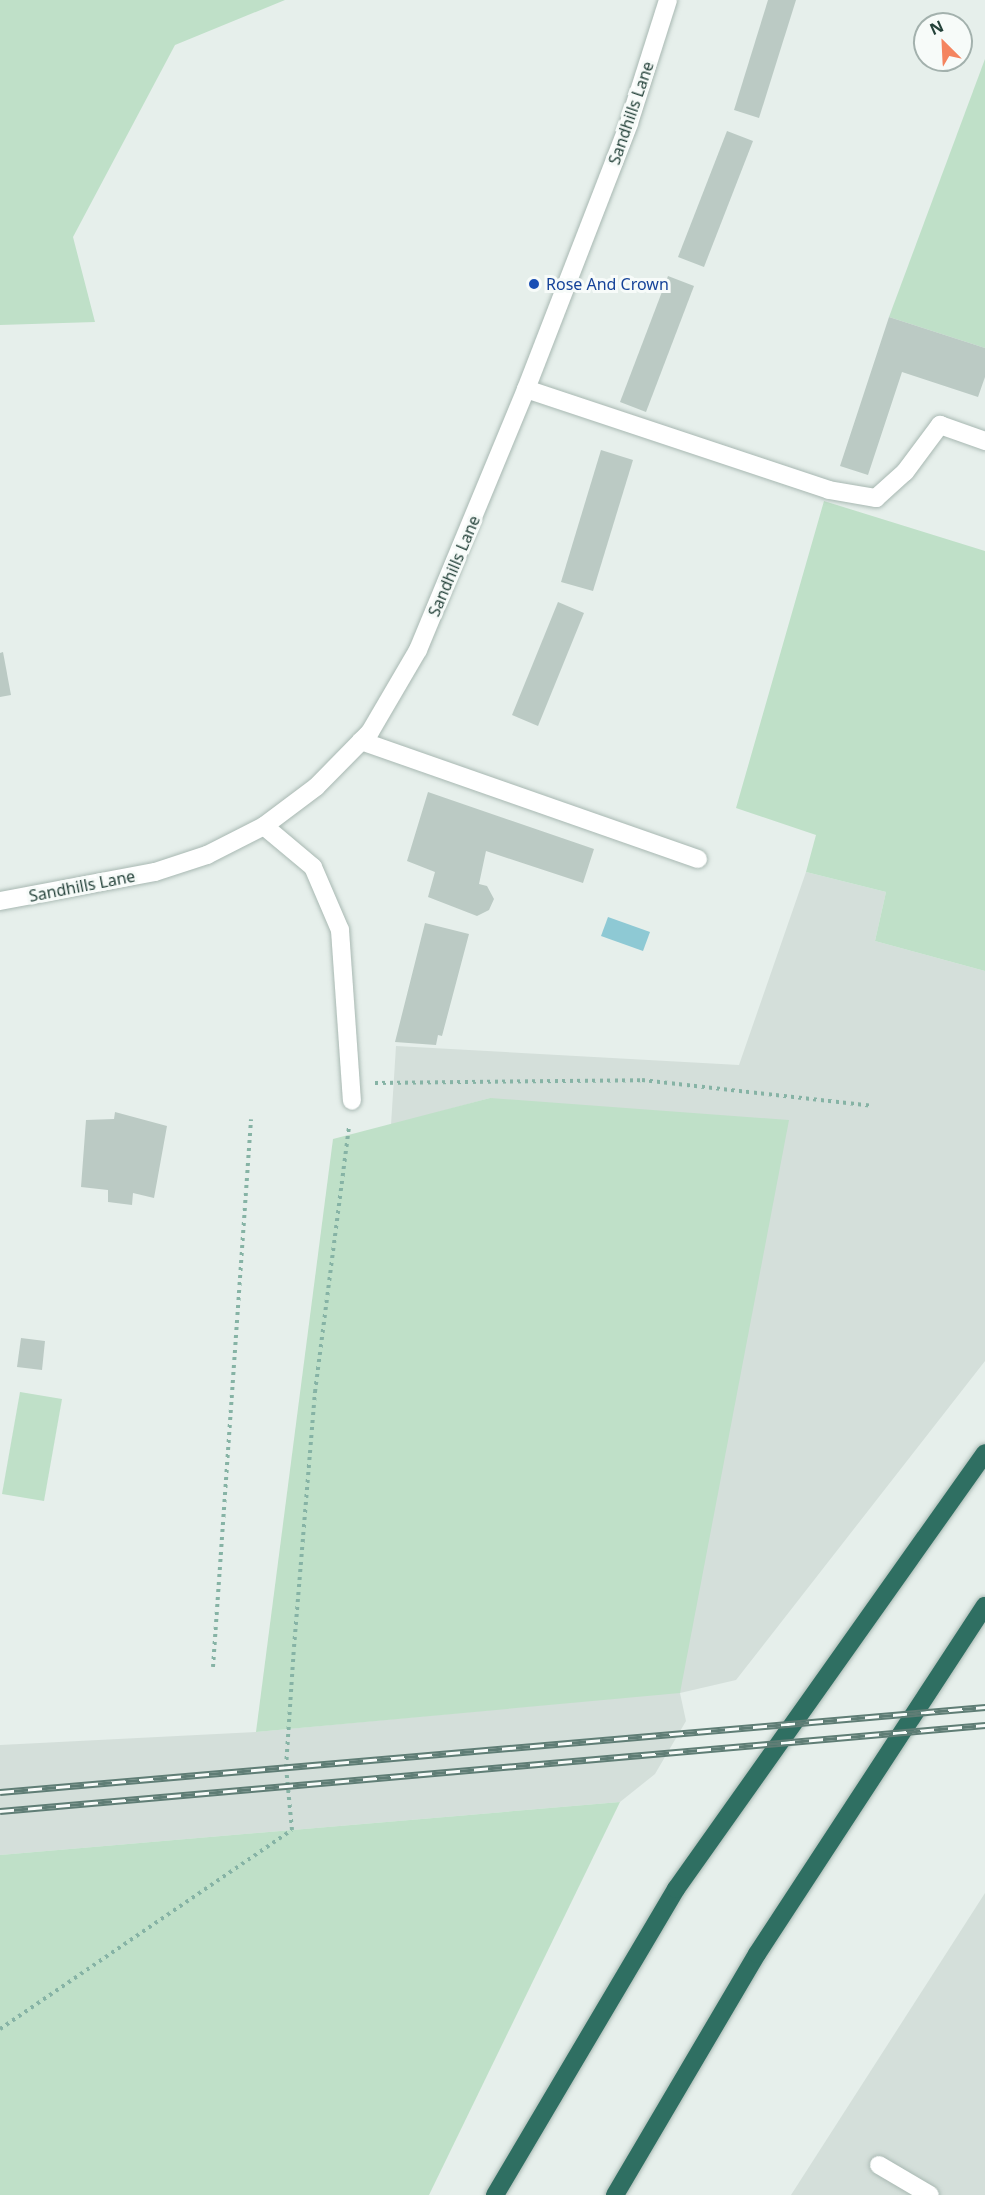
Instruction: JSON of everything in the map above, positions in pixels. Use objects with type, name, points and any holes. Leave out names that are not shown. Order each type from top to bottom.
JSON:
[{"type":"highway","points":[[495,2195],[675,1889],[985,1453]]},
{"type":"highway","points":[[615,2195],[757,1954],[985,1606]]},
{"type":"main road","name":"Sandhills Lane","points":[[0,901],[155,872],[207,855],[264,826],[316,787],[361,741],[418,650],[526,388],[629,123],[668,0]]},
{"type":"main road","points":[[526,388],[829,490],[876,498],[905,472],[940,425],[985,441]]},
{"type":"main road","points":[[361,741],[698,859]]},
{"type":"main road","points":[[264,826],[313,867],[340,930],[351,1093]]},
{"type":"main road","points":[[879,2165],[930,2195]]},
{"type":"path","points":[[0,2029],[292,1830],[286,1767],[315,1392],[351,1093],[642,1080],[872,1106]]},
{"type":"path","points":[[213,1667],[251,1119]]},
{"type":"shaded area","points":[[806,872],[886,892],[875,941],[985,971],[985,1361],[736,1680],[680,1693],[686,1721],[655,1774],[620,1802],[0,1855],[0,1745],[256,1732],[680,1692],[490,1098],[391,1125],[396,1046],[739,1065]]},
{"type":"shaded area","points":[[985,1893],[985,2195],[791,2195]]},
{"type":"green space","points":[[0,0],[285,0],[175,45],[73,237],[95,322],[0,325]]},
{"type":"green space","points":[[985,59],[985,348],[889,317]]},
{"type":"green space","points":[[824,501],[985,551],[985,971],[875,941],[886,892],[806,872],[816,835],[736,808]]},
{"type":"green space","points":[[490,1098],[789,1120],[680,1693],[256,1732],[333,1139]]},
{"type":"green space","points":[[20,1392],[62,1399],[44,1501],[2,1494]]},
{"type":"green space","points":[[620,1802],[429,2195],[0,2195],[0,1855]]},
{"type":"water","points":[[608,917],[650,932],[643,951],[601,936]]},
{"type":"building","points":[[768,0],[796,0],[759,118],[734,110]]},
{"type":"building","points":[[727,131],[753,141],[704,267],[678,257]]},
{"type":"building","points":[[668,276],[694,286],[646,412],[620,402]]},
{"type":"building","points":[[889,317],[985,348],[985,377],[978,397],[902,372],[868,475],[840,466]]},
{"type":"building","points":[[601,450],[633,460],[593,591],[561,582]]},
{"type":"building","points":[[558,602],[584,613],[538,726],[512,715]]},
{"type":"building","points":[[3,652],[11,695],[0,697],[0,653]]},
{"type":"building","points":[[428,792],[594,849],[583,883],[486,851],[479,884],[487,886],[494,899],[489,910],[477,916],[428,897],[435,872],[407,861]]},
{"type":"building","points":[[425,923],[469,934],[442,1036],[438,1035],[436,1045],[395,1042]]},
{"type":"building","points":[[115,1112],[167,1126],[154,1198],[133,1193],[132,1205],[108,1202],[108,1190],[81,1187],[86,1120],[114,1119]]},
{"type":"building","points":[[21,1338],[45,1341],[42,1370],[17,1367]]},
{"type":"railway","points":[[0,1792],[985,1707]]},
{"type":"railway","points":[[0,1811],[985,1725]]},
{"type":"place","name":"Rose And Crown","points":[[534,284]]}]
